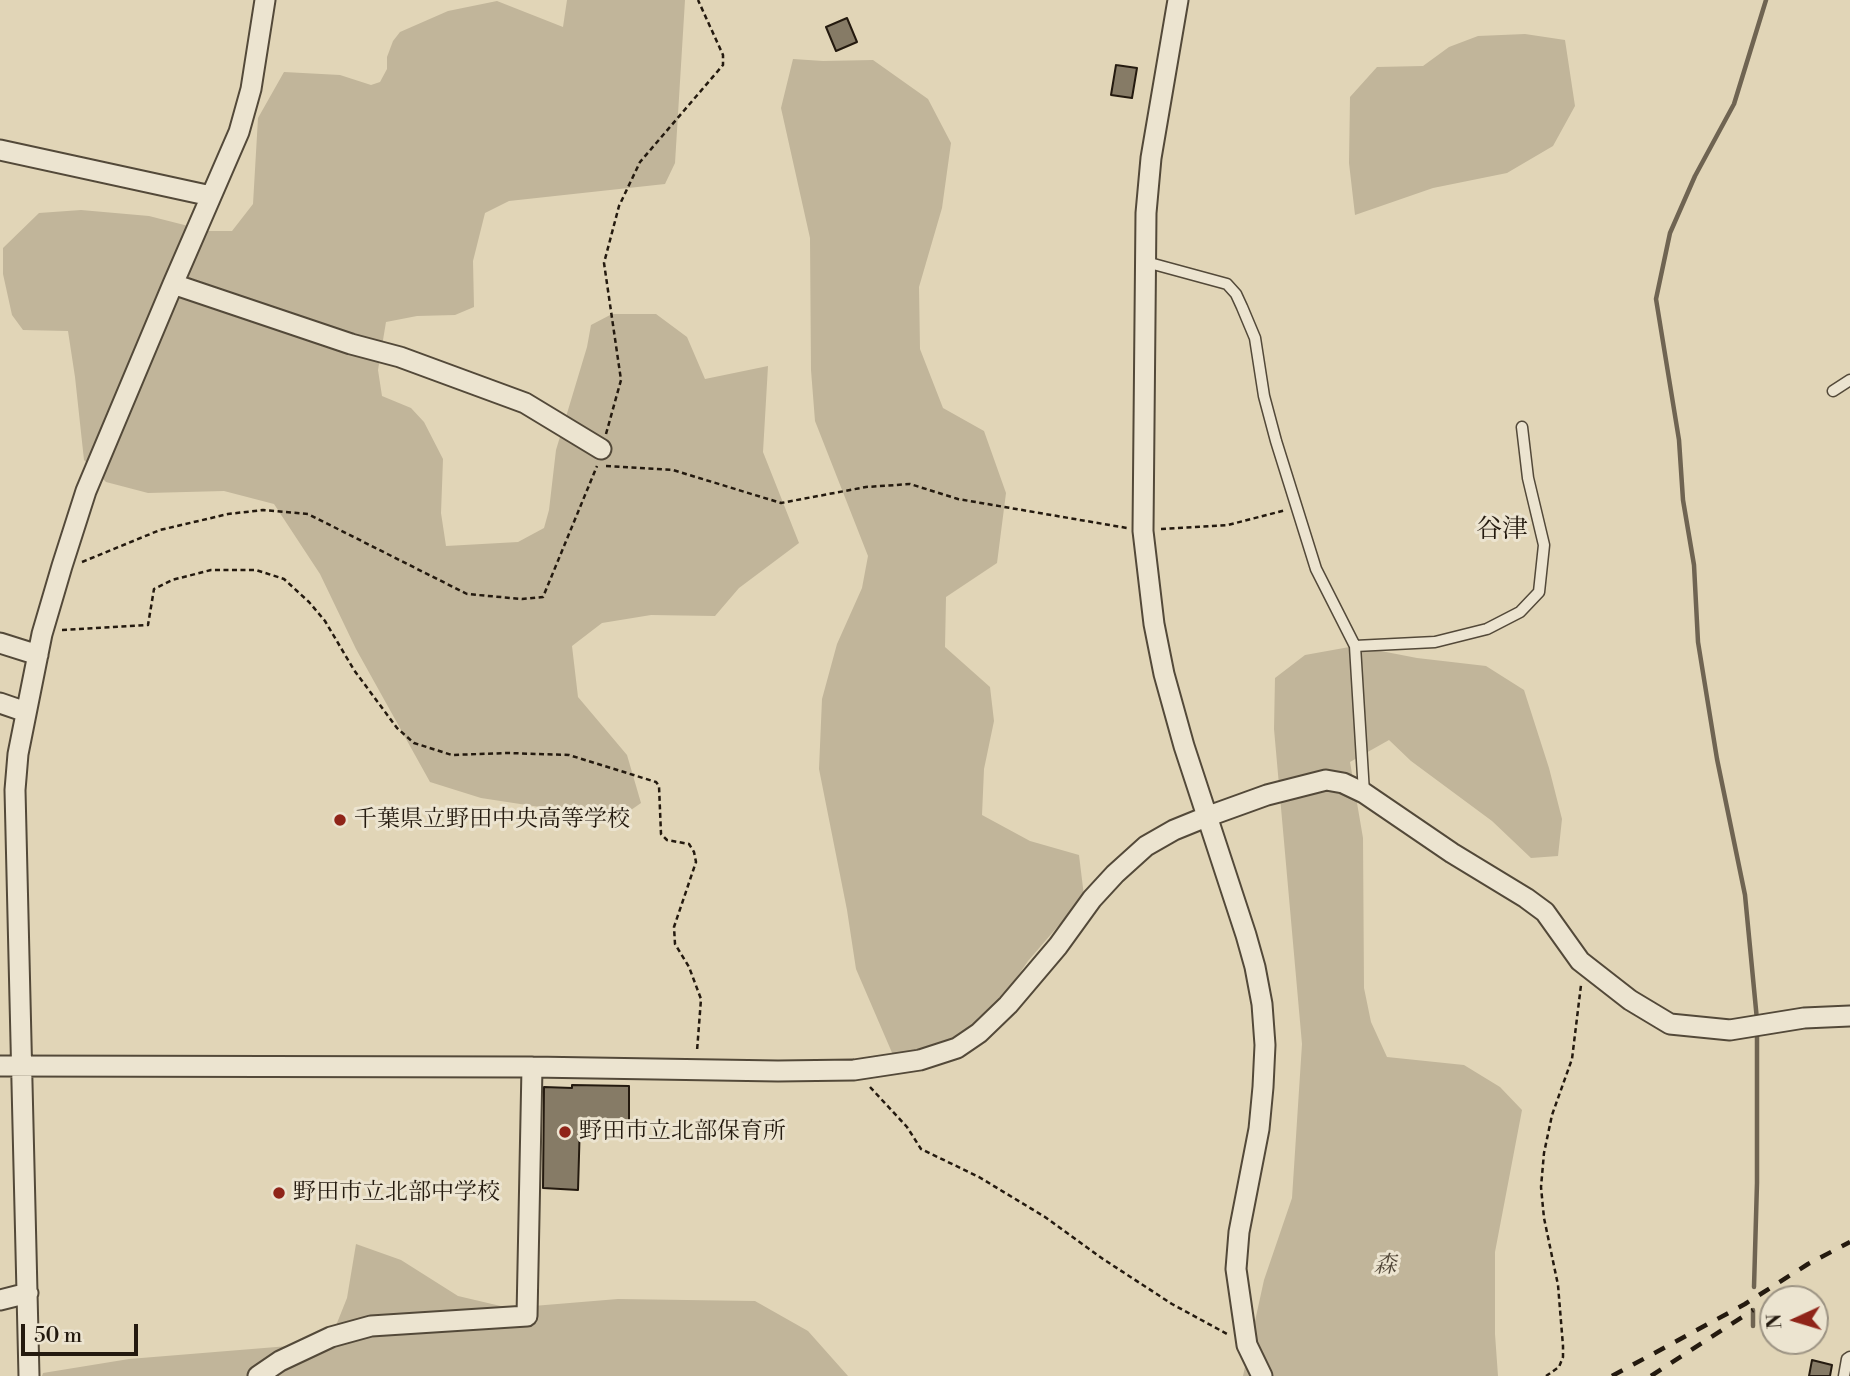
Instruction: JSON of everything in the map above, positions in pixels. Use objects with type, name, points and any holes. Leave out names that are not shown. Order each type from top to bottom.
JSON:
[{"type":"street","points":[[29,1376],[22,1066],[9,913],[7,786],[18,754],[42,634],[86,491],[247,108],[265,0]]},
{"type":"street","points":[[1178,0],[1151,158],[1146,214],[1143,531],[1154,624],[1164,674],[1206,817],[1255,967],[1263,1018],[1265,1045],[1259,1129],[1239,1232],[1236,1269],[1247,1345],[1262,1376]]},
{"type":"street","points":[[0,150],[211,196]]},
{"type":"street","points":[[173,284],[351,344],[400,357],[525,403],[599,458]]},
{"type":"street","points":[[0,643],[38,655]]},
{"type":"street","points":[[0,703],[26,712]]},
{"type":"street","points":[[0,1066],[778,1071],[854,1070],[920,1060],[957,1048],[979,1033],[1008,1005],[1115,874],[1146,846],[1174,830],[1206,817],[1315,781],[1326,780],[1343,783],[1364,793],[1405,823],[1526,898],[1545,912],[1580,961],[1630,1000],[1670,1024],[1712,1030],[1755,1027],[1804,1018],[1850,1016]]},
{"type":"street","points":[[258,1376],[280,1361],[331,1337],[371,1326],[527,1316],[532,1068]]},
{"type":"street","points":[[0,1300],[28,1293]]},
{"type":"lane","points":[[1146,262],[1227,284],[1236,294],[1255,338],[1264,396],[1316,569],[1355,646],[1364,793]]},
{"type":"lane","points":[[1833,391],[1850,380]]},
{"type":"lane","points":[[1355,646],[1435,642],[1487,629],[1520,612],[1539,593],[1544,545],[1528,478],[1522,427]]},
{"type":"lane","points":[[1844,1376],[1847,1359],[1850,1357]]},
{"type":"path","points":[[60,571],[160,530],[228,513],[263,510],[308,514],[467,594],[522,599],[543,597],[599,458],[621,380],[604,263],[619,206],[640,162],[723,65],[723,55],[698,0]]},
{"type":"path","points":[[599,458],[673,470],[781,503],[866,487],[910,484],[958,499],[1143,531],[1228,525],[1298,507]]},
{"type":"path","points":[[42,634],[64,630],[148,625],[151,594],[163,584],[211,570],[256,570],[284,579],[310,602],[326,621],[354,670],[397,728],[414,743],[452,755],[569,755],[656,782],[659,786],[661,834],[667,840],[689,844],[696,862],[674,927],[675,944],[689,967],[701,999],[694,1069]]},
{"type":"path","points":[[1546,1376],[1559,1367],[1563,1346],[1558,1285],[1544,1218],[1542,1175],[1552,1115],[1572,1059],[1581,986],[1580,961]]},
{"type":"path","points":[[854,1070],[907,1126],[921,1149],[979,1177],[1045,1217],[1172,1304],[1247,1345]]},
{"type":"green space","points":[[567,0],[685,0],[675,163],[665,184],[509,201],[485,213],[473,261],[474,307],[455,315],[417,316],[386,322],[378,370],[382,396],[411,408],[424,422],[443,459],[441,513],[446,546],[518,542],[544,528],[549,510],[556,450],[591,325],[612,314],[656,314],[687,337],[705,379],[768,366],[763,452],[799,543],[739,588],[715,616],[651,615],[602,623],[572,646],[578,697],[627,755],[641,803],[618,819],[481,798],[430,782],[356,649],[320,574],[274,504],[224,491],[148,493],[106,482],[84,460],[68,331],[23,330],[12,315],[3,274],[3,248],[39,213],[81,210],[149,216],[208,231],[232,231],[253,204],[258,118],[284,72],[340,75],[371,85],[380,82],[387,69],[387,57],[393,41],[400,32],[448,11],[497,1],[563,27]]},
{"type":"green space","points":[[1525,34],[1565,40],[1575,106],[1553,146],[1507,173],[1433,188],[1355,215],[1349,163],[1350,97],[1377,67],[1423,66],[1449,47],[1478,36]]},
{"type":"green space","points":[[793,59],[873,60],[928,99],[951,143],[942,208],[919,287],[920,349],[943,408],[984,431],[1006,493],[997,563],[946,597],[945,647],[990,687],[994,721],[984,769],[982,815],[1030,841],[1079,855],[1084,896],[1028,961],[973,1041],[893,1055],[856,969],[819,769],[822,699],[837,644],[862,588],[868,556],[815,421],[811,370],[810,238],[781,108]]},
{"type":"green space","name":"森","points":[[1355,646],[1417,658],[1486,666],[1524,690],[1562,819],[1558,856],[1531,858],[1492,821],[1411,761],[1389,740],[1350,762],[1363,838],[1364,988],[1371,1022],[1387,1057],[1464,1065],[1500,1087],[1522,1110],[1495,1252],[1498,1376],[1243,1376],[1264,1280],[1292,1198],[1302,1044],[1274,729],[1275,678],[1305,655]]},
{"type":"green space","points":[[356,1244],[401,1260],[458,1296],[509,1308],[618,1299],[755,1301],[808,1331],[848,1376],[42,1376],[43,1373],[129,1359],[301,1345],[333,1333],[347,1298]]},
{"type":"building","points":[[847,18],[857,42],[836,51],[826,27]]},
{"type":"building","points":[[1116,65],[1137,68],[1132,98],[1111,95]]},
{"type":"building","points":[[572,1085],[629,1086],[629,1123],[580,1122],[578,1190],[543,1188],[544,1087],[572,1088]]},
{"type":"building","points":[[1812,1360],[1832,1365],[1830,1376],[1809,1376]]},
{"type":"waterway","points":[[1757,1020],[1745,895],[1717,759],[1698,642],[1694,565],[1683,500],[1679,440],[1656,299],[1670,233],[1695,176],[1734,104],[1766,0]]},
{"type":"waterway","points":[[1754,1287],[1757,1032]]},
{"type":"waterway","points":[[1753,1310],[1753,1326]]},
{"type":"railway","points":[[1612,1376],[1745,1304],[1808,1264],[1850,1242]]},
{"type":"railway","points":[[1651,1376],[1753,1310]]},
{"type":"place","name":"千葉県立野田中央高等学校","points":[[340,820]]},
{"type":"place","name":"野田市立北部保育所","points":[[565,1132]]},
{"type":"place","name":"野田市立北部中学校","points":[[279,1193]]},
{"type":"district","name":"谷津","points":[[1502,531]]}]
